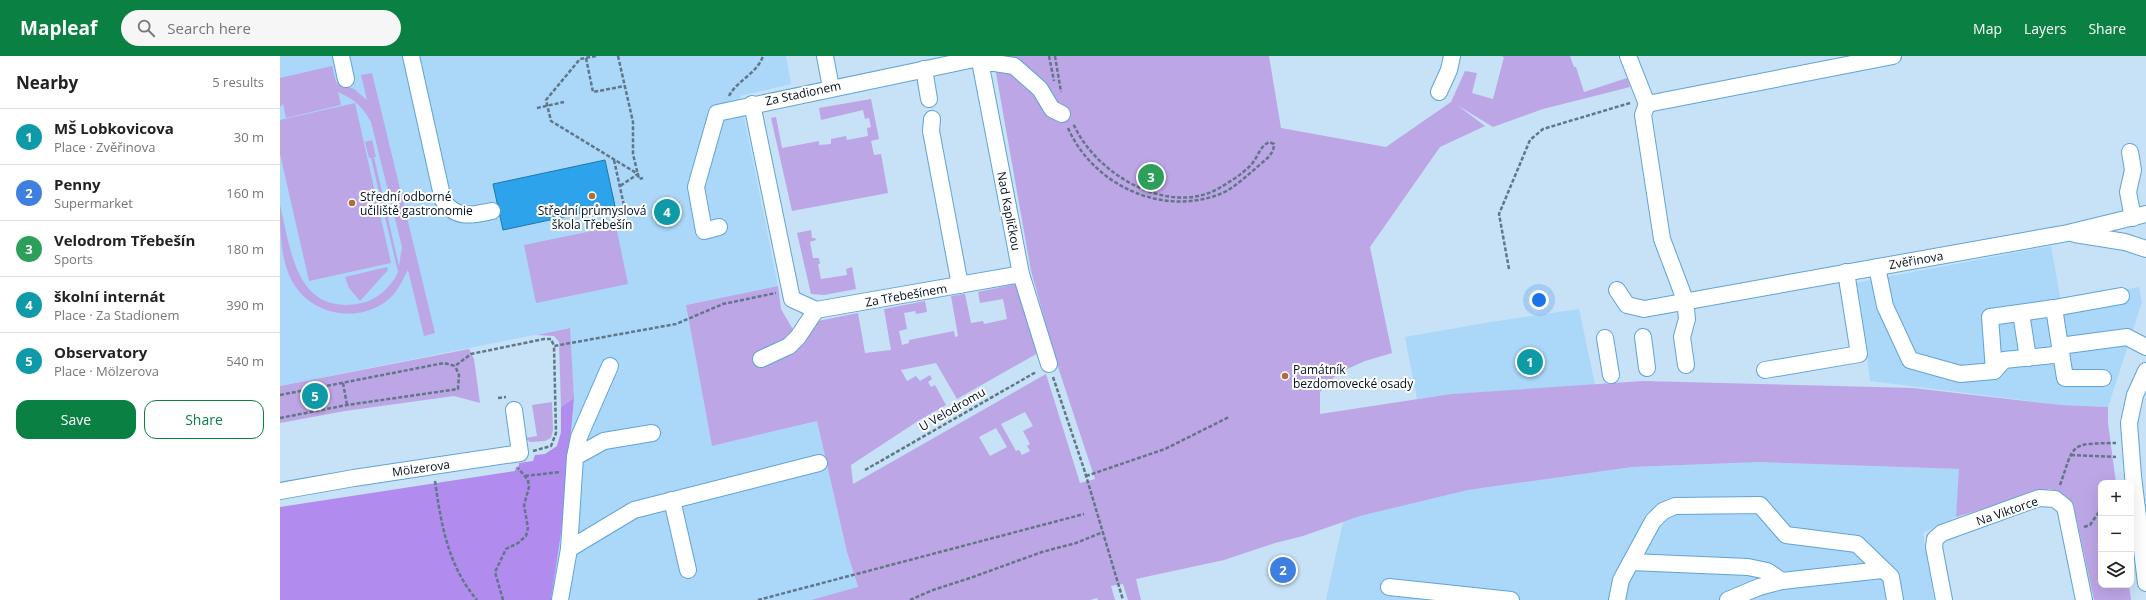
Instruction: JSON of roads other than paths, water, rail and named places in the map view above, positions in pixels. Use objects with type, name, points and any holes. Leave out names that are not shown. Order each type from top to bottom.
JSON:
[{"type":"street","points":[[341,56],[346,79]]},
{"type":"street","points":[[411,56],[443,200],[452,211],[467,216],[492,211]]},
{"type":"street","points":[[825,56],[831,88]]},
{"type":"street","points":[[1439,92],[1449,70],[1452,56]]},
{"type":"street","points":[[1628,56],[1646,101],[1643,115],[1662,239],[1685,300],[1687,319],[1682,337],[1686,364]]},
{"type":"street","points":[[1646,101],[1893,56]]},
{"type":"street","name":"Za Stadionem","points":[[816,310],[791,295],[752,104],[980,59],[1014,66],[1040,89],[1052,109],[1066,116]]},
{"type":"street","name":"Nad Kapličkou","points":[[980,59],[1020,274],[1049,364]]},
{"type":"street","points":[[924,69],[929,99]]},
{"type":"street","points":[[719,227],[704,230],[696,187],[717,113],[752,104]]},
{"type":"street","points":[[932,119],[931,131],[960,285]]},
{"type":"street","points":[[2130,152],[2133,170],[2128,192],[2139,216]]},
{"type":"street","name":"Zvěřinova","points":[[1617,290],[1627,305],[1644,309],[1685,300],[2068,233],[2139,216]]},
{"type":"street","points":[[2068,233],[2125,242],[2146,249]]},
{"type":"street","points":[[1877,267],[1885,306],[1910,360],[1960,374],[1994,371],[2004,360],[2054,355],[2067,345],[2127,336],[2146,347]]},
{"type":"street","points":[[1765,370],[1859,354],[1846,272]]},
{"type":"street","name":"Za Třebešínem","points":[[816,310],[1020,274]]},
{"type":"street","points":[[1994,371],[1990,317],[2054,308],[2121,296]]},
{"type":"street","points":[[2054,308],[2065,378],[2103,378]]},
{"type":"street","points":[[761,359],[789,346],[798,337],[816,310]]},
{"type":"street","points":[[2021,313],[2028,358]]},
{"type":"street","points":[[1643,337],[1647,368]]},
{"type":"street","points":[[1605,338],[1611,375]]},
{"type":"street","points":[[560,600],[570,549],[575,457],[579,437],[610,366]]},
{"type":"street","points":[[2146,371],[2135,395],[2128,423],[2146,583]]},
{"type":"street","name":"Mölzerova","points":[[280,491],[354,478],[520,453],[510,404]]},
{"type":"street","points":[[575,457],[604,441],[652,432]]},
{"type":"street","points":[[570,549],[634,510],[819,463]]},
{"type":"street","name":"Na Viktorce","points":[[1944,600],[1934,547],[1935,539],[1942,533],[2039,498],[2055,499],[2065,507],[2084,600]]},
{"type":"street","points":[[672,500],[688,570]]},
{"type":"street","points":[[1617,600],[1621,580],[1653,521],[1663,511],[1675,506],[1760,506],[1786,535],[1857,544],[1890,577],[1895,600]]},
{"type":"street","points":[[1631,562],[1748,566],[1767,571],[1782,581]]},
{"type":"street","points":[[1728,600],[1759,586],[1782,581],[1882,570]]},
{"type":"street","points":[[1389,587],[1511,600]]},
{"type":"water","points":[[605,160],[615,206],[503,230],[493,184]]},
{"type":"place","name":"Velodrom Třebešín","points":[[1151,177]]},
{"type":"place","name":"Střední průmyslová škola Třebešín","points":[[592,196]]},
{"type":"place","name":"Střední odborné učiliště gastronomie","points":[[352,203]]},
{"type":"place","name":"školní internát","points":[[667,212]]},
{"type":"place","name":"MŠ Lobkovicova","points":[[1530,362]]},
{"type":"place","name":"Památník bezdomovecké osady","points":[[1285,376]]},
{"type":"place","name":"Observatory","points":[[315,396]]},
{"type":"place","name":"Penny","points":[[1283,570]]}]
